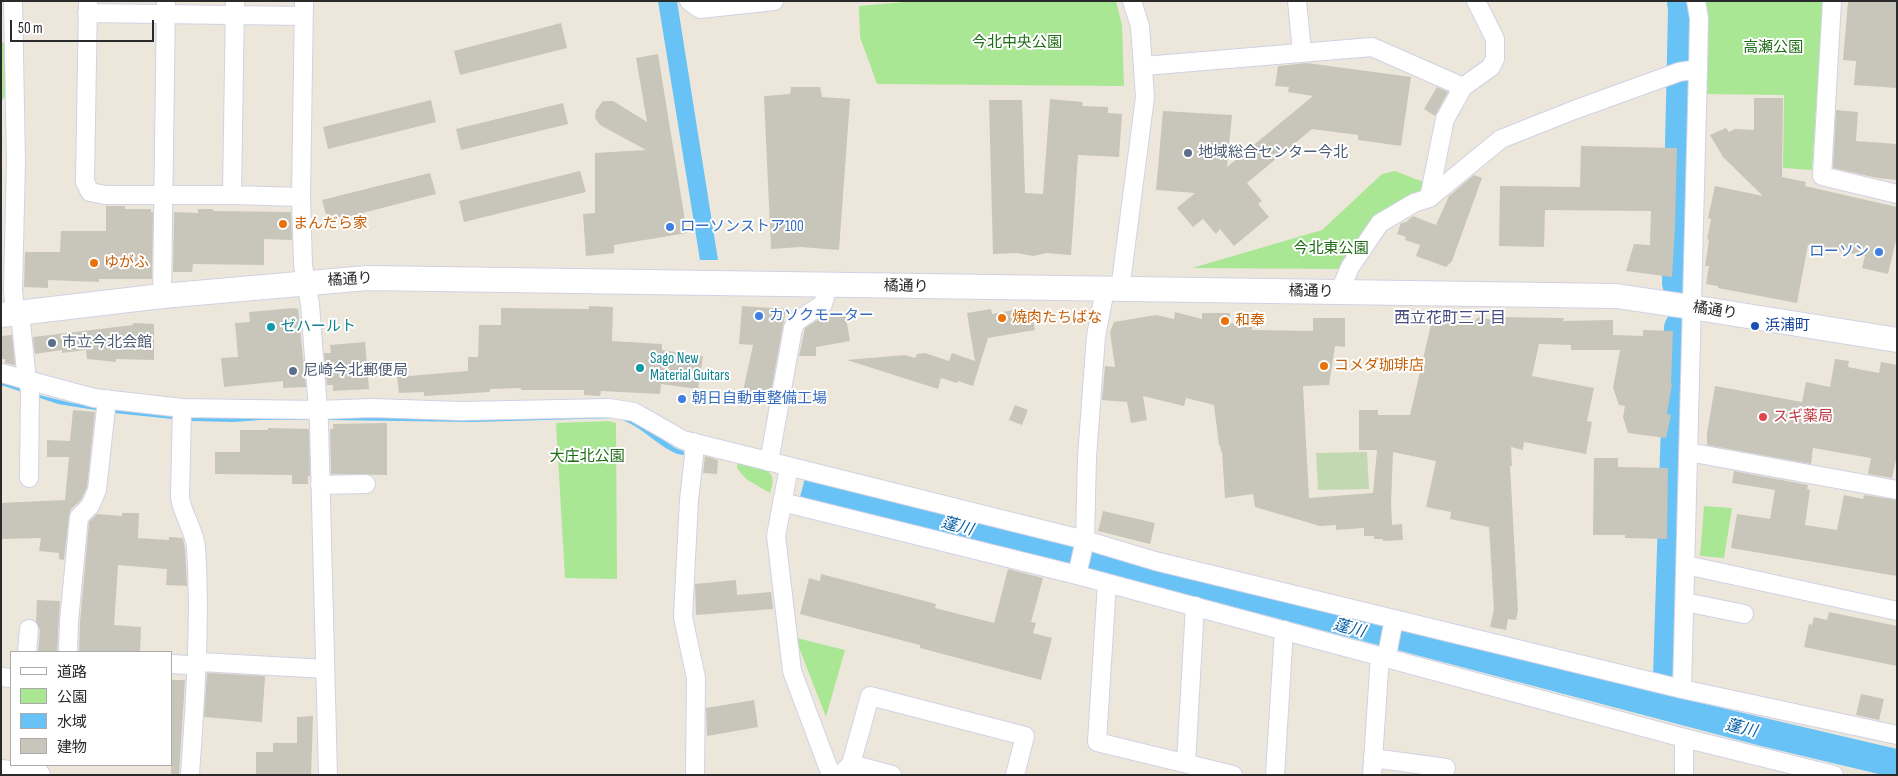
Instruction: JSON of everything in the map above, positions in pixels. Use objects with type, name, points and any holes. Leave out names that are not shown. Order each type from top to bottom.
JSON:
[{"type":"street","points":[[13,1],[7,31],[8,188],[13,290],[12,314],[29,389],[29,478]]},
{"type":"street","points":[[689,1],[700,9],[774,1]]},
{"type":"street","points":[[1078,571],[1084,543],[1087,457],[1096,336],[1112,290],[1146,97],[1140,26],[1132,1]]},
{"type":"street","points":[[1297,1],[1302,52]]},
{"type":"street","points":[[1429,198],[1445,119],[1463,87],[1491,67],[1495,60],[1495,38],[1476,1]]},
{"type":"street","points":[[1682,689],[1691,307],[1689,70],[1699,18],[1696,1]]},
{"type":"street","points":[[1832,1],[1822,176],[1897,194]]},
{"type":"street","points":[[301,197],[105,195],[90,192],[85,182],[88,7],[303,9],[301,197],[303,265],[310,304],[318,410],[328,775]]},
{"type":"street","points":[[162,296],[166,8]]},
{"type":"street","points":[[232,195],[235,8]]},
{"type":"street","points":[[1144,66],[1372,47],[1463,87]]},
{"type":"street","points":[[1338,293],[1350,267],[1380,223],[1414,203],[1429,198],[1501,139],[1574,110],[1689,70]]},
{"type":"street","name":"橘通り","points":[[12,314],[162,296],[366,278],[1616,296],[1897,340]]},
{"type":"street","points":[[769,462],[793,328],[797,321],[823,304],[828,286]]},
{"type":"street","points":[[1,373],[29,389],[107,406],[181,414],[372,408],[462,410],[609,408],[634,412],[694,448],[769,462],[1155,562],[1394,621],[1682,689],[1897,735]]},
{"type":"street","points":[[68,651],[79,517],[90,506],[98,490],[107,406]]},
{"type":"street","points":[[181,414],[181,508],[196,545],[197,631],[190,775]]},
{"type":"street","points":[[694,448],[689,500],[683,617],[696,678],[695,775]]},
{"type":"street","points":[[1688,452],[1897,490]]},
{"type":"street","points":[[789,467],[776,536],[792,671],[831,775]]},
{"type":"street","points":[[320,485],[366,484]]},
{"type":"street","points":[[782,502],[1078,571],[1107,583],[1284,630],[1384,654],[1684,738],[1834,775]]},
{"type":"street","points":[[1686,565],[1897,612]]},
{"type":"street","points":[[1107,583],[1097,742],[1233,775]]},
{"type":"street","points":[[1685,602],[1744,614]]},
{"type":"street","points":[[1186,763],[1194,606]]},
{"type":"street","points":[[1394,621],[1384,654],[1373,767],[1446,768]]},
{"type":"street","points":[[27,651],[29,629]]},
{"type":"street","points":[[1275,775],[1284,630]]},
{"type":"street","points":[[172,664],[188,665],[201,662],[325,670]]},
{"type":"street","points":[[892,775],[846,769],[870,696],[1025,736],[1015,775]]},
{"type":"street","points":[[1684,738],[1684,775]]},
{"type":"street","points":[[1,770],[42,772]]},
{"type":"green space","name":"今北中央公園","points":[[916,1],[1116,1],[1122,25],[1124,86],[877,84],[860,37],[859,6]]},
{"type":"green space","name":"高瀬公園","points":[[1703,1],[1823,1],[1812,170],[1783,168],[1784,95],[1703,94]]},
{"type":"green space","points":[[1,41],[5,44],[6,96],[1,101]]},
{"type":"green space","name":"今北東公園","points":[[1395,171],[1426,183],[1423,196],[1342,269],[1192,268],[1322,230],[1382,174]]},
{"type":"green space","name":"大庄北公園","points":[[608,421],[616,423],[617,579],[565,578],[556,423]]},
{"type":"green space","points":[[1367,452],[1369,489],[1318,490],[1316,453]]},
{"type":"green space","points":[[738,460],[767,470],[770,473],[773,481],[770,493],[746,479],[737,468]]},
{"type":"green space","points":[[1704,506],[1732,508],[1724,558],[1700,556]]},
{"type":"green space","points":[[797,638],[845,650],[826,717],[800,650]]},
{"type":"water","points":[[658,1],[677,1],[718,260],[700,260]]},
{"type":"water","points":[[1,382],[39,395],[72,403],[115,409],[234,418],[307,416],[309,420],[192,421],[114,413],[58,404],[1,385]]},
{"type":"water","points":[[606,413],[636,421],[675,448],[683,451],[689,448],[727,459],[703,453],[677,454],[632,424],[616,418],[474,422],[328,420],[330,416]]},
{"type":"water","name":"蓬川","points":[[805,478],[1671,696],[1897,749],[1897,775],[1883,775],[1761,746],[1128,579],[800,497]]},
{"type":"building","points":[[1897,1],[1897,88],[1854,85],[1856,61],[1843,60],[1848,2]]},
{"type":"building","points":[[561,23],[567,48],[460,75],[454,51]]},
{"type":"building","points":[[658,54],[687,233],[614,245],[614,253],[586,256],[583,214],[595,213],[595,153],[646,150],[600,125],[595,118],[596,110],[603,101],[613,101],[647,122],[636,58]]},
{"type":"building","points":[[1307,63],[1411,77],[1401,146],[1358,140],[1358,135],[1312,129],[1247,183],[1262,201],[1258,204],[1269,217],[1234,246],[1220,229],[1216,234],[1203,219],[1193,227],[1177,208],[1195,193],[1156,190],[1163,111],[1232,115],[1227,167],[1313,96],[1288,92],[1289,87],[1275,86],[1278,66]]},
{"type":"building","points":[[791,87],[820,87],[822,97],[850,99],[839,250],[801,247],[771,249],[764,96],[790,94]]},
{"type":"building","points":[[1437,87],[1448,92],[1435,116],[1424,109]]},
{"type":"building","points":[[1754,98],[1783,98],[1782,177],[1806,182],[1805,186],[1897,207],[1897,236],[1888,274],[1862,268],[1865,256],[1808,245],[1797,303],[1706,284],[1709,266],[1705,266],[1709,240],[1707,239],[1711,219],[1708,218],[1715,186],[1763,196],[1723,157],[1710,135],[1726,128],[1729,132],[1735,129],[1754,130]]},
{"type":"building","points":[[1050,99],[1083,102],[1082,106],[1108,107],[1108,113],[1122,114],[1119,157],[1078,155],[1071,255],[1047,253],[1033,256],[1017,253],[993,254],[989,100],[1022,100],[1025,193],[1043,194]]},
{"type":"building","points":[[431,100],[436,122],[328,149],[323,127]]},
{"type":"building","points":[[563,103],[568,124],[461,150],[456,129]]},
{"type":"building","points":[[1836,110],[1858,112],[1856,141],[1897,144],[1897,180],[1877,178],[1833,168]]},
{"type":"building","points":[[1581,146],[1677,148],[1672,277],[1626,271],[1634,244],[1650,245],[1651,211],[1545,210],[1544,247],[1499,246],[1500,186],[1580,187]]},
{"type":"building","points":[[580,171],[586,192],[464,222],[459,201]]},
{"type":"building","points":[[430,173],[436,194],[328,222],[322,200]]},
{"type":"building","points":[[1474,175],[1482,178],[1452,261],[1446,267],[1416,256],[1420,245],[1405,240],[1406,237],[1397,234],[1401,223],[1406,222],[1413,216],[1436,225],[1449,196]]},
{"type":"building","points":[[106,206],[125,206],[125,209],[151,209],[151,212],[153,212],[152,279],[99,279],[99,282],[48,280],[48,288],[24,287],[25,252],[60,252],[61,231],[106,231]]},
{"type":"building","points":[[198,209],[213,209],[213,211],[291,212],[292,240],[264,239],[264,265],[193,264],[192,272],[173,272],[174,212],[198,213]]},
{"type":"building","points":[[589,306],[613,307],[612,341],[662,344],[662,350],[703,356],[698,389],[661,384],[660,394],[601,391],[600,396],[584,395],[584,390],[521,390],[521,388],[490,389],[490,392],[424,396],[424,392],[399,393],[397,377],[468,371],[468,357],[478,357],[479,325],[501,325],[501,308],[589,309]]},
{"type":"building","points":[[742,306],[786,309],[770,397],[743,391],[753,345],[739,344]]},
{"type":"building","points":[[1024,308],[1025,310],[1031,309],[1035,330],[988,338],[973,386],[941,378],[938,389],[847,360],[905,355],[915,358],[917,354],[925,353],[949,361],[952,353],[975,361],[967,313],[991,309],[992,314]]},
{"type":"building","points":[[298,309],[306,387],[283,388],[283,381],[224,387],[221,358],[238,357],[235,323],[250,322],[249,312]]},
{"type":"building","points":[[845,312],[850,341],[816,347],[816,356],[799,356],[805,328],[824,316]]},
{"type":"building","points":[[1175,312],[1202,319],[1202,313],[1230,313],[1230,323],[1245,323],[1245,327],[1252,327],[1252,330],[1313,331],[1313,318],[1345,318],[1345,347],[1335,346],[1329,385],[1303,386],[1309,498],[1373,493],[1377,450],[1359,450],[1359,410],[1378,410],[1378,415],[1410,415],[1433,316],[1474,325],[1475,320],[1479,317],[1497,321],[1498,317],[1564,318],[1563,321],[1613,320],[1613,335],[1643,336],[1643,330],[1673,331],[1672,384],[1667,414],[1671,415],[1666,438],[1628,433],[1623,417],[1625,406],[1619,405],[1613,388],[1620,350],[1571,350],[1571,345],[1539,344],[1532,376],[1594,388],[1587,421],[1592,422],[1586,454],[1524,442],[1523,450],[1511,447],[1512,466],[1510,466],[1518,610],[1516,620],[1508,619],[1506,630],[1490,627],[1494,609],[1489,527],[1450,519],[1451,512],[1426,507],[1436,461],[1393,452],[1392,525],[1402,524],[1403,540],[1383,541],[1383,539],[1374,539],[1374,536],[1364,536],[1364,528],[1336,530],[1336,525],[1320,526],[1255,507],[1253,494],[1225,498],[1222,451],[1219,445],[1214,405],[1186,398],[1184,406],[1143,396],[1147,420],[1131,423],[1127,402],[1102,400],[1105,366],[1115,367],[1110,332],[1114,322],[1156,315],[1174,319]]},
{"type":"building","points":[[133,323],[154,324],[154,360],[116,359],[116,362],[87,359],[86,350],[62,353],[62,350],[35,354],[33,337],[133,325]]},
{"type":"building","points":[[12,335],[15,365],[5,363],[5,359],[1,359],[1,336]]},
{"type":"building","points":[[365,342],[369,389],[333,391],[333,385],[327,385],[324,353],[331,353],[330,345]]},
{"type":"building","points":[[1835,359],[1849,361],[1848,367],[1879,373],[1881,362],[1897,365],[1897,455],[1892,478],[1868,474],[1871,458],[1813,448],[1811,464],[1707,445],[1707,433],[1715,386],[1802,402],[1806,382],[1830,387]]},
{"type":"building","points":[[1015,405],[1028,410],[1022,425],[1009,420]]},
{"type":"building","points":[[73,410],[95,412],[87,487],[81,500],[71,509],[69,515],[64,560],[59,559],[59,553],[39,551],[41,538],[1,539],[1,503],[65,500],[69,457],[47,457],[47,440],[70,441]]},
{"type":"building","points":[[387,423],[387,475],[331,474],[330,429],[333,429],[333,424]]},
{"type":"building","points":[[268,428],[309,429],[310,476],[308,476],[308,484],[292,484],[292,475],[215,474],[215,452],[240,452],[240,430],[268,430]]},
{"type":"building","points":[[705,456],[718,460],[717,474],[703,473]]},
{"type":"building","points":[[1594,458],[1618,458],[1618,467],[1668,468],[1667,539],[1625,538],[1625,535],[1593,535]]},
{"type":"building","points":[[1734,471],[1808,485],[1807,489],[1810,490],[1805,525],[1837,530],[1844,495],[1863,499],[1864,495],[1897,500],[1897,576],[1731,548],[1737,514],[1770,519],[1775,490],[1732,483]]},
{"type":"building","points":[[1103,511],[1155,523],[1150,544],[1098,531]]},
{"type":"building","points":[[122,513],[139,513],[138,538],[169,540],[169,537],[183,538],[187,586],[166,585],[167,569],[118,565],[114,625],[141,627],[140,651],[79,651],[89,522],[97,514],[122,516]]},
{"type":"building","points":[[1008,569],[1043,578],[1031,622],[1036,623],[1033,633],[1052,638],[1041,680],[920,648],[920,645],[800,614],[809,578],[820,581],[821,574],[936,604],[935,608],[994,623]]},
{"type":"building","points":[[736,580],[737,595],[771,592],[773,609],[696,615],[695,584]]},
{"type":"building","points":[[37,600],[60,601],[57,651],[38,651],[40,630],[36,622]]},
{"type":"building","points":[[1829,612],[1897,626],[1897,666],[1804,647],[1809,624],[1812,625],[1814,617],[1827,620]]},
{"type":"building","points":[[207,673],[265,676],[262,722],[204,717]]},
{"type":"building","points":[[172,680],[185,680],[179,775],[171,775]]},
{"type":"building","points":[[1861,694],[1884,699],[1879,720],[1856,715]]},
{"type":"building","points":[[754,700],[758,727],[707,736],[706,708]]},
{"type":"building","points":[[313,716],[311,775],[256,775],[256,752],[273,752],[273,743],[297,743],[297,717]]},
{"type":"waterway","points":[[1679,283],[1684,1]]},
{"type":"waterway","points":[[1670,676],[1681,328]]},
{"type":"place","name":"地域総合センター今北","points":[[1188,153]]},
{"type":"place","name":"まんだら家","points":[[283,224]]},
{"type":"place","name":"ローソンストア100","points":[[670,227]]},
{"type":"place","name":"ローソン","points":[[1879,252]]},
{"type":"place","name":"ゆがふ","points":[[94,263]]},
{"type":"place","name":"カソクモーター","points":[[759,316]]},
{"type":"place","name":"焼肉たちばな","points":[[1002,318]]},
{"type":"place","name":"和奉","points":[[1225,321]]},
{"type":"place","name":"浜浦町","points":[[1755,326]]},
{"type":"place","name":"ゼハールト","points":[[271,327]]},
{"type":"place","name":"市立今北会館","points":[[52,343]]},
{"type":"place","name":"コメダ珈琲店","points":[[1324,366]]},
{"type":"place","name":"Sago New Material Guitars","points":[[640,368]]},
{"type":"place","name":"尼崎今北郵便局","points":[[293,371]]},
{"type":"place","name":"朝日自動車整備工場","points":[[682,399]]},
{"type":"place","name":"スギ薬局","points":[[1763,417]]},
{"type":"district","name":"西立花町三丁目","points":[[1450,319]]}]
